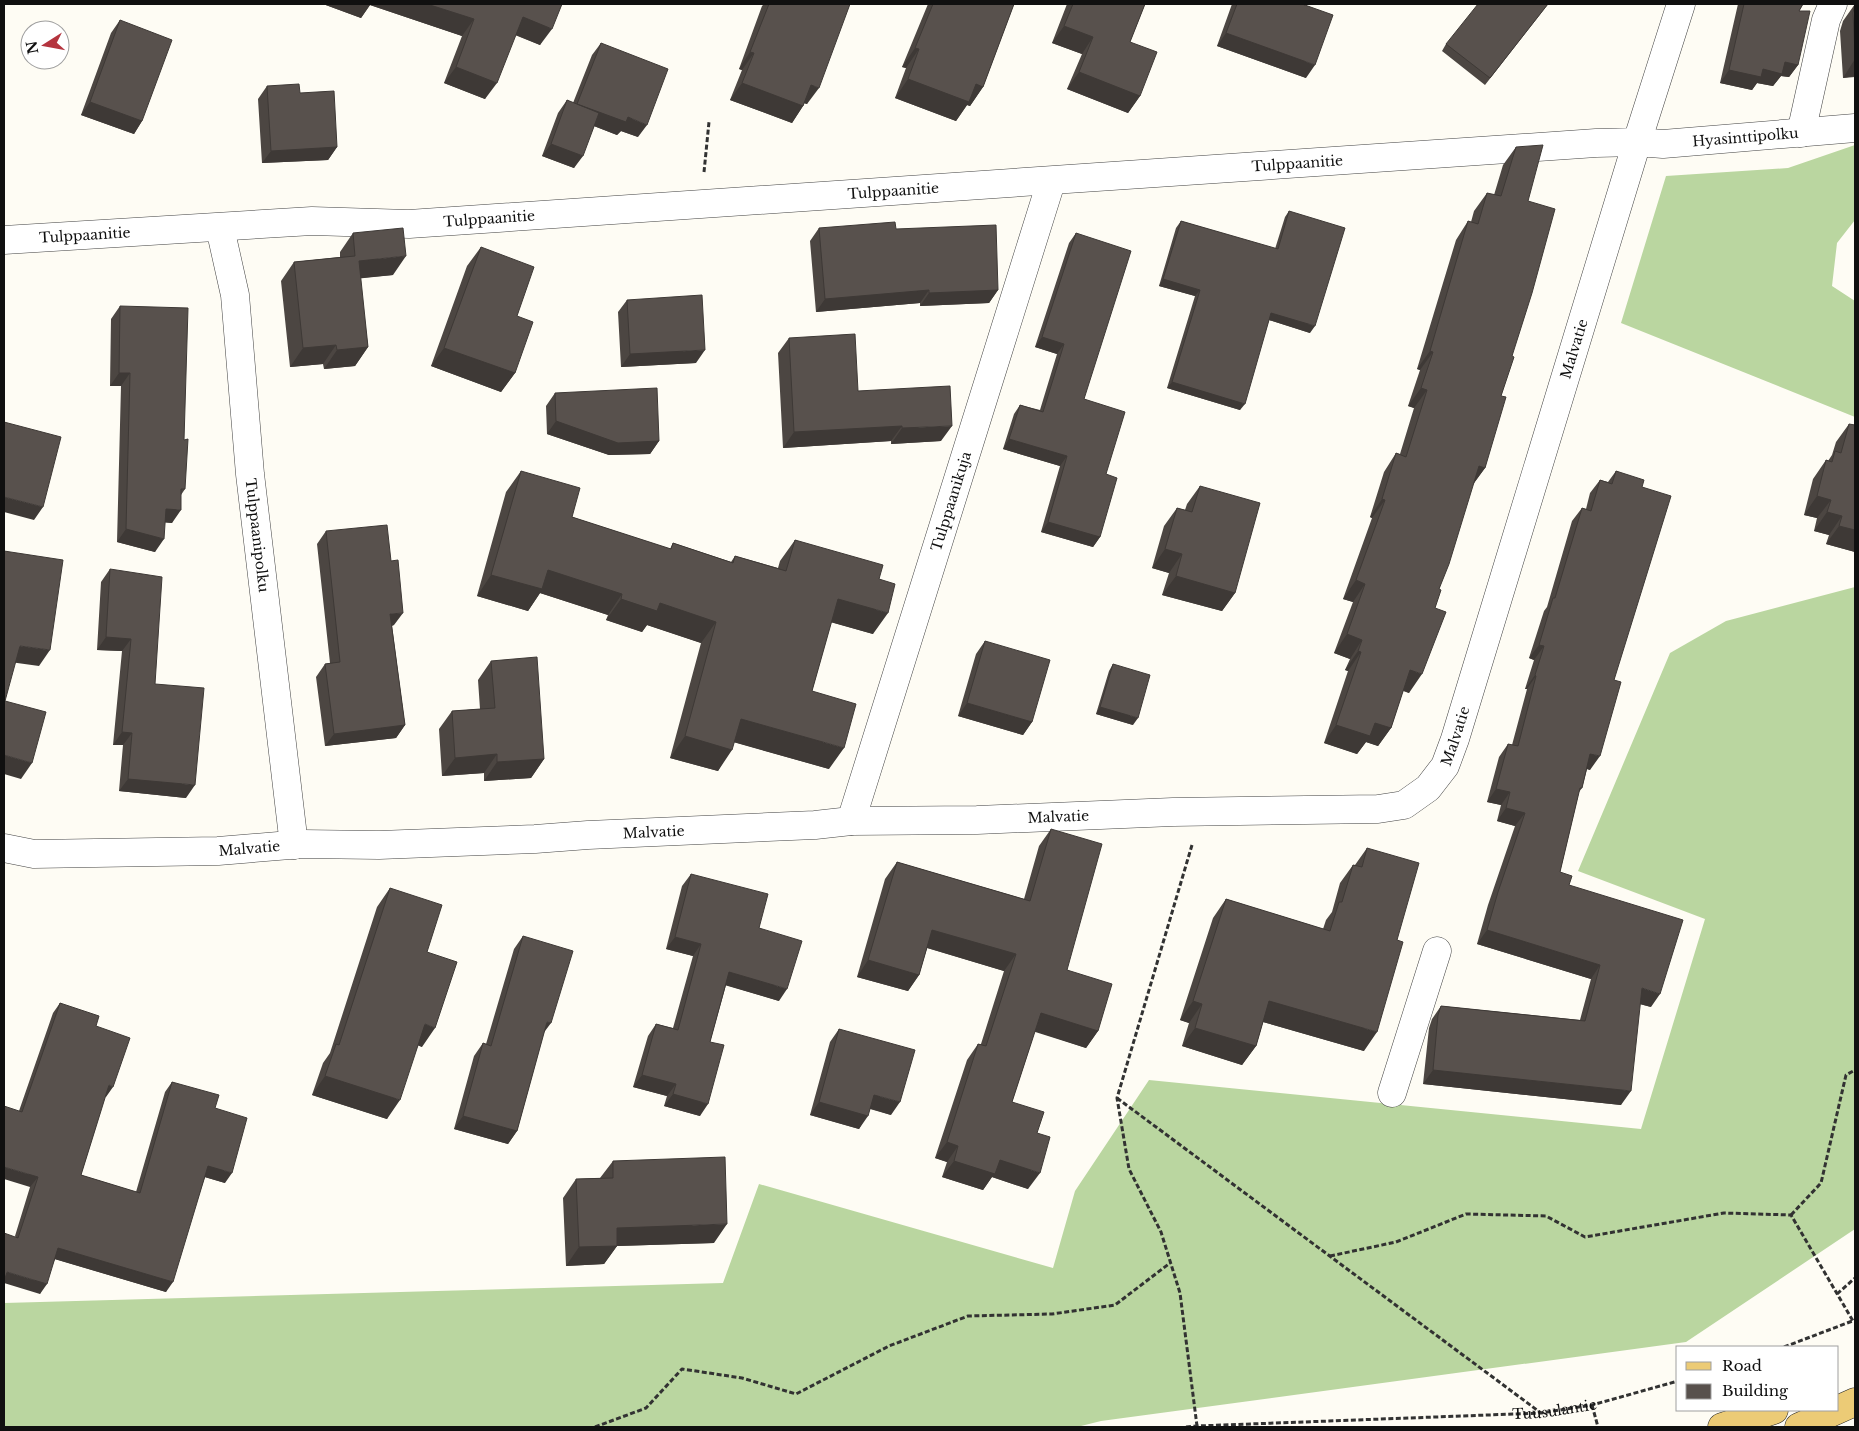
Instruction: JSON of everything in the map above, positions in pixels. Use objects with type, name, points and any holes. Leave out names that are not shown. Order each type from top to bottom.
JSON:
[{"type":"main road","points":[[1839,1392],[1855,1389]]},
{"type":"main road","points":[[1839,1409],[1855,1402]]},
{"type":"main road","points":[[1722,1427],[1771,1411]]},
{"type":"main road","points":[[1799,1427],[1835,1411]]},
{"type":"street","points":[[1637,142],[1681,4]]},
{"type":"street","points":[[1801,133],[1826,20],[1837,4]]},
{"type":"street","name":"Hyasinttipolku","points":[[1637,142],[1663,144],[1855,128]]},
{"type":"street","name":"Tulppaanitie","points":[[4,240],[312,221],[409,224],[1637,142]]},
{"type":"street","name":"Malvatie","points":[[4,848],[34,854],[218,851],[294,845],[379,845],[535,839],[815,825],[851,821],[977,820],[1202,812],[1378,809],[1404,805],[1428,788],[1445,766],[1461,720],[1637,142]]},
{"type":"street","name":"Tulppaanikuja","points":[[851,821],[1051,182]]},
{"type":"street","name":"Tulppaanipolku","points":[[220,228],[235,295],[250,474],[294,845]]},
{"type":"street","points":[[1392,1093],[1437,951]]},
{"type":"path","points":[[701,205],[709,122]]},
{"type":"path","points":[[1197,1426],[1180,1293],[1160,1232],[1129,1169],[1117,1098],[1202,812]]},
{"type":"path","points":[[1330,1256],[1396,1242],[1466,1214],[1546,1216],[1585,1237],[1724,1213],[1791,1215],[1821,1183],[1846,1075],[1855,1070]]},
{"type":"path","points":[[1117,1098],[1541,1413]]},
{"type":"path","points":[[1787,1346],[1854,1321],[1791,1215]]},
{"type":"path","points":[[595,1427],[646,1408],[682,1369],[742,1378],[796,1394],[889,1346],[968,1316],[1052,1314],[1115,1305],[1170,1263]]},
{"type":"path","points":[[1837,1294],[1855,1278]]},
{"type":"path","name":"Tuusulantie","points":[[1186,1427],[1541,1413],[1592,1405],[1676,1382]]},
{"type":"path","points":[[1592,1405],[1598,1427]]},
{"type":"green space","points":[[1855,145],[1855,220],[1837,243],[1832,286],[1855,301],[1855,417],[1621,323],[1666,176],[1788,168]]},
{"type":"green space","points":[[1855,587],[1855,1229],[1686,1342],[1101,1421],[1077,1427],[4,1427],[4,1303],[723,1283],[759,1184],[1053,1268],[1075,1191],[1149,1080],[1641,1129],[1705,919],[1578,871],[1670,653],[1726,621]]},
{"type":"building","points":[[427,4],[562,4],[552,29],[523,17],[497,83],[456,67],[474,19]]},
{"type":"building","points":[[769,4],[850,4],[819,88],[811,85],[803,106],[742,83],[754,53],[750,52]]},
{"type":"building","points":[[933,4],[1014,4],[983,87],[976,84],[969,102],[908,79],[919,49],[915,48]]},
{"type":"building","points":[[1073,4],[1145,4],[1130,42],[1157,52],[1140,96],[1079,72],[1093,37],[1064,26]]},
{"type":"building","points":[[1237,4],[1302,4],[1333,15],[1315,65],[1226,33]]},
{"type":"building","points":[[1478,4],[1548,4],[1490,78],[1446,44]]},
{"type":"building","points":[[1744,4],[1803,4],[1799,11],[1810,11],[1798,65],[1785,62],[1782,74],[1763,69],[1761,77],[1729,70]]},
{"type":"building","points":[[1855,4],[1855,53],[1853,13]]},
{"type":"building","points":[[120,20],[172,40],[142,121],[90,102]]},
{"type":"building","points":[[601,43],[668,69],[647,125],[628,117],[626,122],[577,104]]},
{"type":"building","points":[[299,84],[300,93],[334,91],[337,147],[271,151],[267,86]]},
{"type":"building","points":[[567,100],[599,113],[583,156],[551,144]]},
{"type":"building","points":[[1543,145],[1528,201],[1555,209],[1532,293],[1512,356],[1514,357],[1501,396],[1506,397],[1485,468],[1479,466],[1449,564],[1439,589],[1441,590],[1435,608],[1446,612],[1422,674],[1410,670],[1391,728],[1375,723],[1370,736],[1336,725],[1361,652],[1358,651],[1362,640],[1347,634],[1365,584],[1356,580],[1385,500],[1382,499],[1396,453],[1406,457],[1427,390],[1421,388],[1433,352],[1430,351],[1468,221],[1478,224],[1487,193],[1501,196],[1516,147]]},
{"type":"building","points":[[1289,211],[1345,228],[1315,326],[1271,313],[1245,404],[1172,382],[1200,290],[1163,279],[1181,221],[1278,249]]},
{"type":"building","points":[[895,222],[896,229],[996,225],[998,290],[929,293],[929,290],[825,299],[819,228]]},
{"type":"building","points":[[403,228],[406,256],[359,261],[368,347],[337,350],[336,345],[303,348],[294,262],[355,256],[353,233]]},
{"type":"building","points":[[1076,233],[1131,251],[1084,399],[1125,412],[1106,474],[1117,478],[1100,537],[1048,522],[1067,456],[1009,439],[1020,405],[1043,412],[1064,344],[1042,337]]},
{"type":"building","points":[[481,247],[534,267],[517,316],[533,322],[515,373],[444,348]]},
{"type":"building","points":[[702,295],[705,350],[630,354],[627,300]]},
{"type":"building","points":[[120,306],[188,308],[184,440],[188,439],[185,489],[181,489],[181,510],[166,509],[164,539],[126,529],[130,373],[119,373]]},
{"type":"building","points":[[855,334],[858,391],[950,386],[952,426],[902,428],[902,426],[794,432],[789,338]]},
{"type":"building","points":[[657,388],[659,441],[618,443],[556,421],[555,393]]},
{"type":"building","points":[[4,422],[61,437],[43,507],[4,497]]},
{"type":"building","points":[[1849,424],[1855,425],[1855,530],[1839,526],[1842,516],[1827,512],[1831,500],[1817,496],[1826,460],[1832,462],[1835,451],[1841,453]]},
{"type":"building","points":[[521,471],[580,488],[572,517],[671,549],[673,543],[733,563],[735,556],[786,571],[795,540],[883,565],[879,579],[895,584],[888,613],[838,599],[812,691],[856,704],[844,748],[741,719],[732,750],[685,736],[716,622],[660,603],[657,611],[621,599],[622,594],[548,570],[542,589],[491,575]]},
{"type":"building","points":[[1616,471],[1644,480],[1642,487],[1671,496],[1614,680],[1621,682],[1600,756],[1590,754],[1560,872],[1572,876],[1569,885],[1683,920],[1660,994],[1642,988],[1631,1091],[1433,1070],[1438,1015],[1441,1006],[1585,1021],[1600,965],[1487,930],[1525,813],[1506,808],[1510,792],[1496,789],[1508,744],[1518,746],[1544,646],[1539,645],[1582,508],[1591,511],[1600,480],[1612,484]]},
{"type":"building","points":[[1200,486],[1260,503],[1235,593],[1176,576],[1182,554],[1165,549],[1177,508],[1192,512]]},
{"type":"building","points":[[387,525],[391,561],[398,560],[403,613],[390,614],[405,725],[334,734],[325,664],[340,662],[326,531]]},
{"type":"building","points":[[4,551],[63,560],[50,650],[20,646],[5,701],[46,712],[32,763],[4,755]]},
{"type":"building","points":[[110,569],[162,577],[155,684],[204,688],[195,785],[128,779],[132,733],[122,732],[131,639],[106,637]]},
{"type":"building","points":[[985,641],[1050,660],[1032,722],[967,703]]},
{"type":"building","points":[[537,657],[544,759],[497,762],[497,754],[455,758],[452,711],[495,708],[491,661]]},
{"type":"building","points":[[1113,664],[1150,675],[1138,718],[1100,707]]},
{"type":"building","points":[[1051,829],[1102,844],[1067,970],[1112,984],[1098,1031],[1041,1013],[1012,1102],[1044,1112],[1037,1133],[1050,1137],[1040,1173],[1000,1160],[995,1174],[954,1161],[958,1146],[947,1142],[978,1044],[986,1046],[1016,954],[932,930],[919,975],[868,960],[897,862],[1030,901]]},
{"type":"building","points":[[1367,848],[1419,863],[1397,940],[1403,942],[1377,1032],[1269,1001],[1256,1046],[1195,1028],[1202,1004],[1193,1001],[1226,899],[1330,931],[1339,902],[1342,902],[1353,865],[1362,867]]},
{"type":"building","points":[[691,874],[768,894],[759,928],[802,941],[787,989],[729,972],[710,1042],[724,1045],[708,1104],[673,1094],[676,1084],[642,1075],[656,1024],[678,1030],[701,944],[675,937]]},
{"type":"building","points":[[390,888],[442,905],[427,952],[457,962],[435,1028],[425,1024],[400,1100],[325,1076],[336,1044],[339,1045]]},
{"type":"building","points":[[523,936],[573,951],[551,1023],[547,1022],[517,1131],[463,1116],[483,1043],[491,1046]]},
{"type":"building","points":[[60,1003],[99,1016],[96,1026],[130,1038],[113,1087],[109,1085],[81,1175],[140,1193],[172,1082],[219,1095],[215,1108],[247,1118],[232,1173],[208,1166],[173,1282],[58,1248],[47,1284],[7,1272],[4,1282],[4,1233],[18,1238],[38,1177],[4,1167],[4,1106],[22,1112]]},
{"type":"building","points":[[839,1029],[915,1050],[900,1102],[874,1095],[868,1116],[819,1102]]},
{"type":"building","points":[[725,1157],[727,1224],[617,1228],[617,1246],[579,1247],[576,1179],[613,1178],[613,1161]]}]
